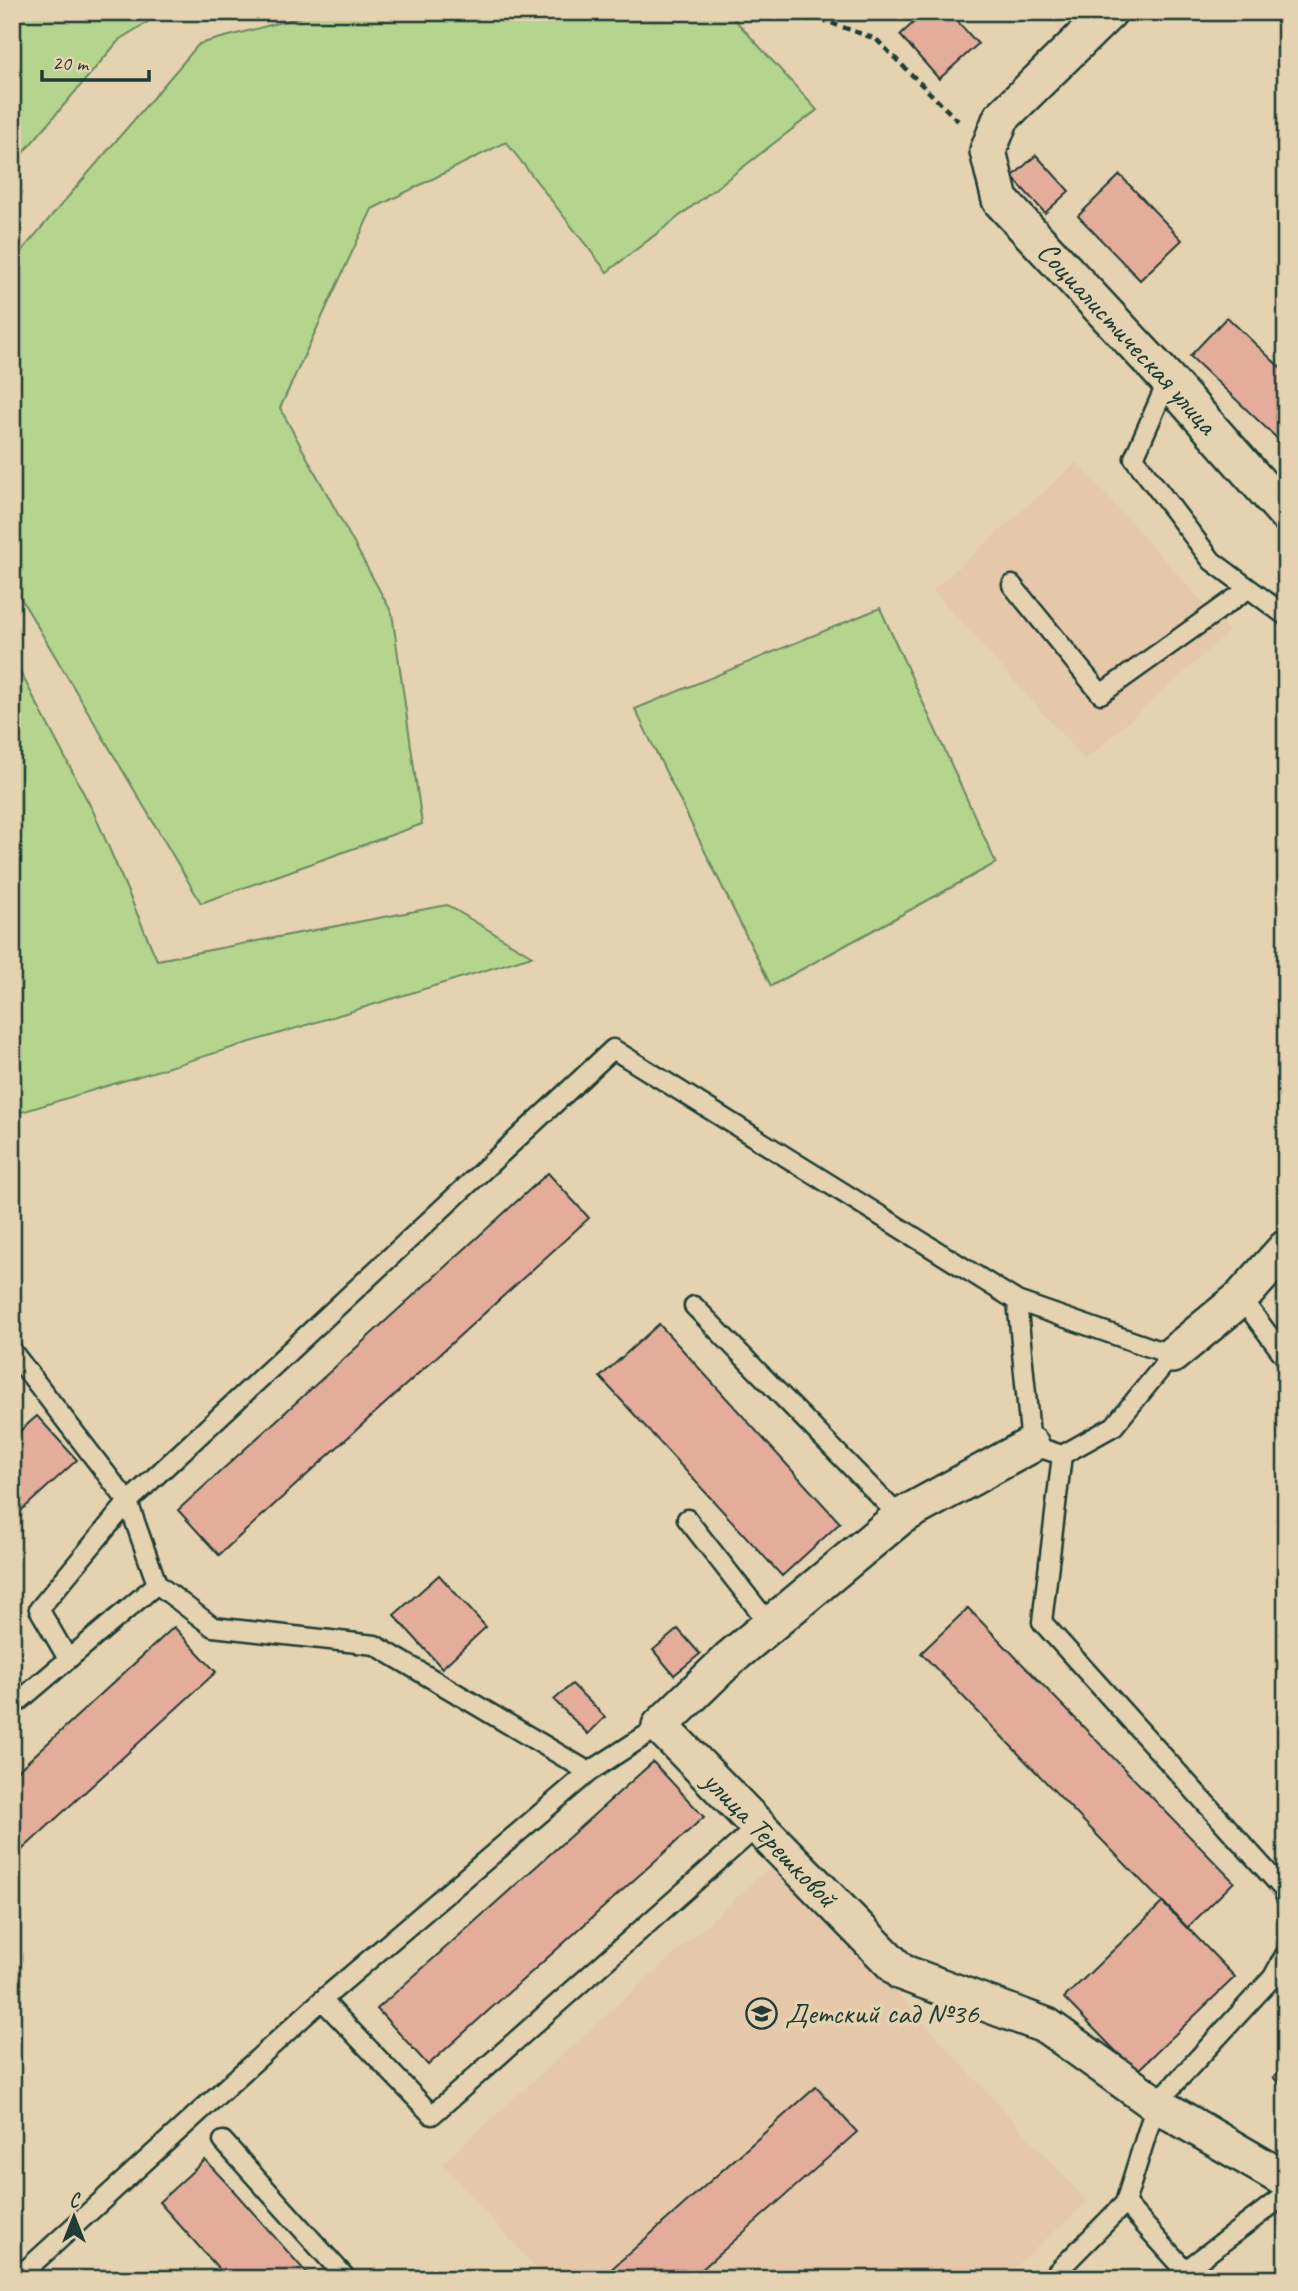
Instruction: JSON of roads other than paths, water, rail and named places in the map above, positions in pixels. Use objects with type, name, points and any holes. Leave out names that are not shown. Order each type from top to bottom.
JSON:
[{"type":"street","name":"Социалистическая улица","points":[[1108,12],[1001,118],[988,151],[1000,200],[1168,380],[1286,514]]},
{"type":"street","points":[[1172,1355],[1241,1298],[1286,1248]]},
{"type":"street","points":[[660,1726],[729,1659],[900,1517],[1047,1450]]},
{"type":"street","name":"улица Терешковой","points":[[660,1726],[901,1972],[1047,2026],[1157,2104],[1286,2180]]},
{"type":"lane","points":[[1168,380],[1134,458],[1212,561],[1286,616]]},
{"type":"lane","points":[[1012,585],[1101,694],[1248,589]]},
{"type":"lane","points":[[68,1659],[39,1609],[128,1502],[613,1049],[1017,1301],[1172,1355],[1114,1426],[1047,1450]]},
{"type":"lane","points":[[1241,1298],[1286,1358]]},
{"type":"lane","points":[[1017,1301],[1047,1450],[1042,1622],[1284,1889],[1286,1898]]},
{"type":"lane","points":[[694,1306],[900,1517]]},
{"type":"lane","points":[[14,1356],[128,1502],[157,1584],[213,1627],[375,1645],[589,1772]]},
{"type":"lane","points":[[687,1519],[771,1626]]},
{"type":"lane","points":[[12,1707],[157,1584]]},
{"type":"lane","points":[[16,2279],[321,2000],[589,1772],[660,1726]]},
{"type":"lane","points":[[321,2000],[432,2115],[758,1826]]},
{"type":"lane","points":[[1050,2279],[1125,2203],[1157,2104],[1273,1978],[1286,1953]]},
{"type":"lane","points":[[223,2141],[347,2279]]},
{"type":"lane","points":[[1125,2203],[1184,2276],[1286,2194]]},
{"type":"place","name":"Детский сад №36","points":[[762,2013]]}]
